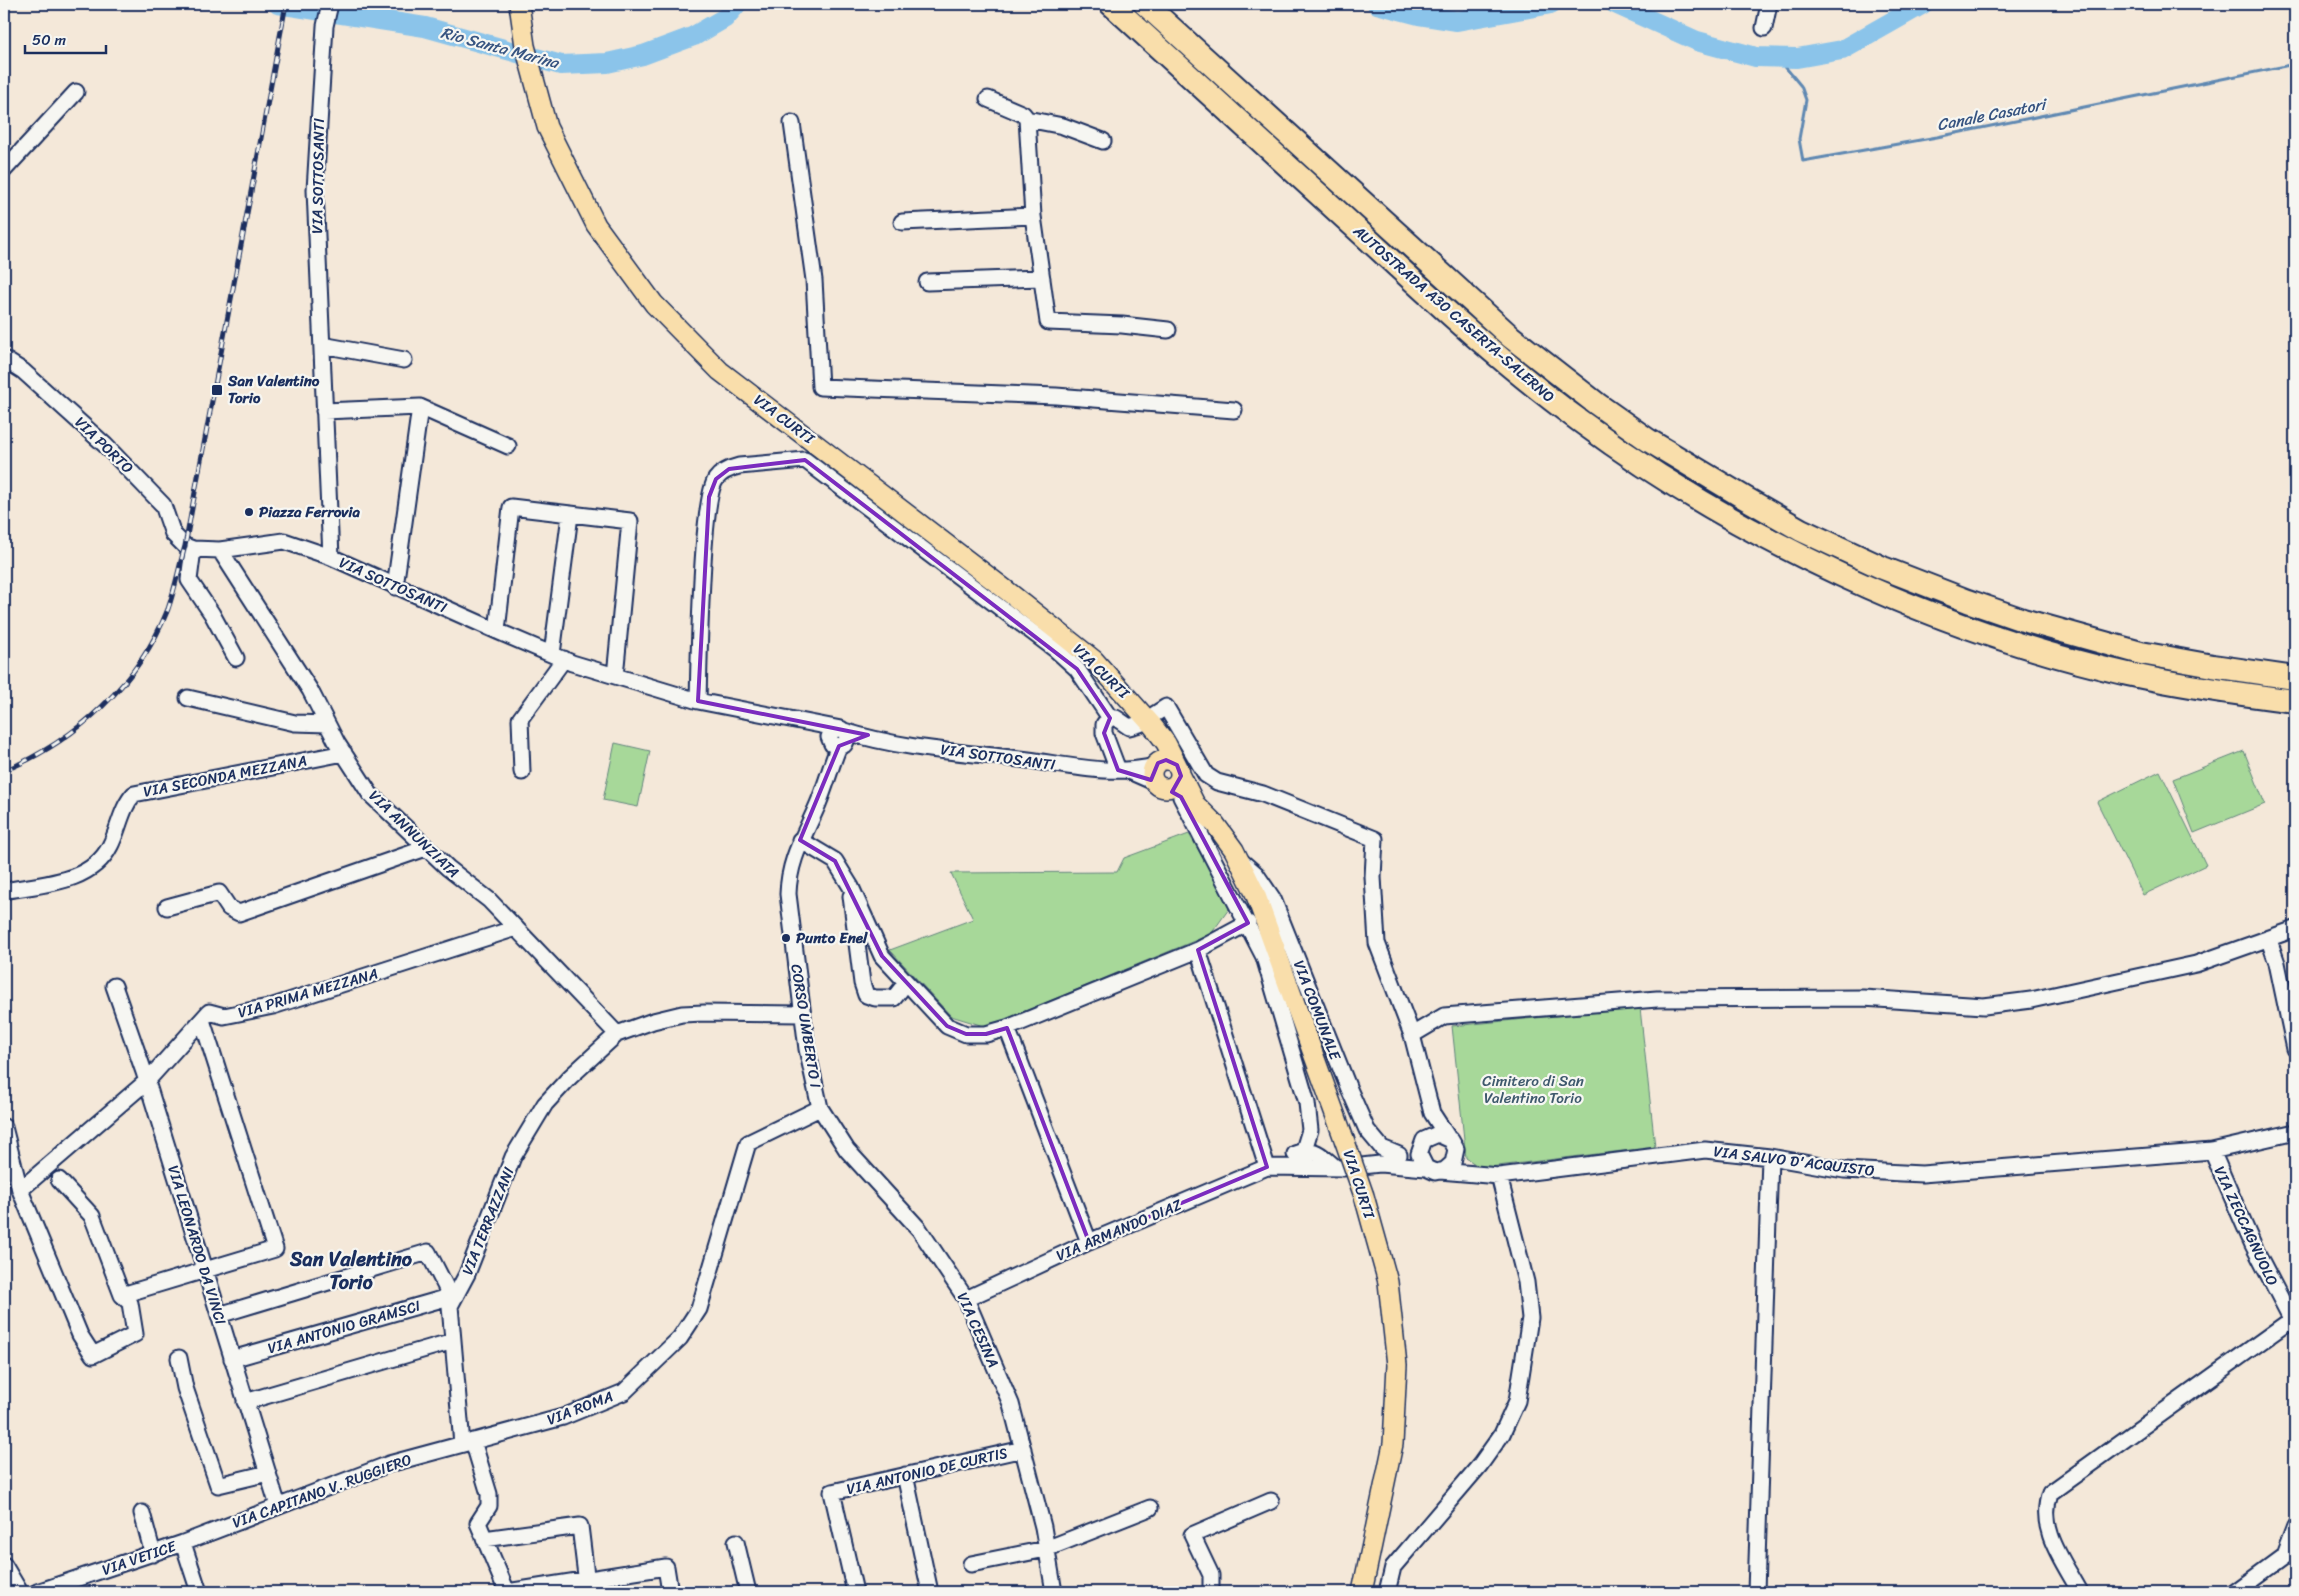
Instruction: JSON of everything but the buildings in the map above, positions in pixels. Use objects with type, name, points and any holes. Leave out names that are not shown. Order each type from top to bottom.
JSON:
[{"type":"highway","name":"AUTOSTRADA A30 CASERTA-SALERNO","points":[[1111,4],[1422,289],[1495,353],[1579,421],[1644,466],[1700,500],[1794,552],[1897,599],[2020,645],[2125,673],[2196,688],[2295,701]]},
{"type":"highway","name":"AUTOSTRADA A30 CASERTA-SALERNO","points":[[1145,4],[1511,337],[1597,404],[1648,440],[1745,498],[1801,530],[1883,568],[2023,620],[2141,653],[2295,678]]},
{"type":"main road","name":"VIA CURTI","points":[[520,11],[531,74],[547,127],[596,225],[654,304],[720,371],[951,547],[1094,660],[1138,708],[1172,752],[1179,771],[1168,783],[1226,838],[1240,860],[1273,939],[1364,1196],[1388,1282],[1397,1365],[1393,1444],[1362,1592]]},
{"type":"main road","points":[[1160,736],[1168,783],[1174,787],[1179,771],[1170,760],[1168,783]]},
{"type":"street","name":"VIA SOTTOSANTI","points":[[330,4],[324,26],[315,190],[331,558],[558,657],[698,701],[813,724],[837,738],[867,738],[1087,770],[1123,771],[1168,783]]},
{"type":"street","points":[[1764,28],[1769,4]]},
{"type":"street","points":[[4,170],[76,92]]},
{"type":"street","points":[[988,100],[1023,114],[1027,119],[1033,216],[1048,322],[1122,325],[1168,330]]},
{"type":"street","points":[[1027,119],[1063,126],[1103,141]]},
{"type":"street","points":[[792,123],[814,280],[820,387],[1056,396],[1234,410]]},
{"type":"street","points":[[902,222],[1033,216]]},
{"type":"street","points":[[927,282],[1042,278]]},
{"type":"street","points":[[322,344],[404,360]]},
{"type":"street","name":"VIA PORTO","points":[[4,360],[23,370],[105,445],[163,505],[173,534],[189,548]]},
{"type":"street","points":[[324,411],[420,407],[508,446]]},
{"type":"street","points":[[395,587],[420,407]]},
{"type":"street","points":[[698,701],[704,561],[709,497],[716,479],[729,469],[739,466],[805,460],[952,574],[1056,650],[1077,669],[1110,718]]},
{"type":"street","points":[[497,631],[511,507],[630,522],[615,676]]},
{"type":"street","points":[[522,772],[520,719],[558,657],[570,515]]},
{"type":"street","points":[[236,658],[212,614],[189,580],[189,548],[220,550],[284,541],[294,543],[331,558]]},
{"type":"street","name":"VIA ANNUNZIATA","points":[[220,550],[310,690],[327,724],[370,794],[448,868],[489,900],[617,1034]]},
{"type":"street","points":[[188,698],[295,723],[327,724]]},
{"type":"street","points":[[1155,714],[1166,707],[1206,775],[1217,782],[1263,794],[1375,839],[1373,877],[1376,943],[1412,1035],[1432,1113],[1454,1144],[1456,1154],[1472,1174]]},
{"type":"street","points":[[1123,771],[1104,733],[1104,724],[1110,718],[1116,718],[1129,728],[1140,724]]},
{"type":"street","name":"CORSO UMBERTO I","points":[[820,1108],[807,1049],[802,1014],[788,894],[788,874],[800,840],[818,803],[837,738]]},
{"type":"street","name":"VIA SECONDA MEZZANA","points":[[4,892],[76,878],[89,870],[102,860],[110,847],[128,801],[134,794],[344,753]]},
{"type":"street","name":"VIA CURTI","points":[[1168,783],[1248,923],[1264,957],[1302,1083],[1310,1130],[1303,1152]]},
{"type":"street","points":[[800,840],[835,861],[851,887],[882,956],[947,1026],[966,1034],[979,1034],[1007,1028],[1198,950],[1248,923]]},
{"type":"street","points":[[167,907],[219,893],[229,908],[239,913],[426,848]]},
{"type":"street","name":"VIA COMUNALE","points":[[1240,860],[1256,874],[1273,899],[1367,1130],[1382,1148],[1399,1155]]},
{"type":"street","points":[[851,887],[859,966],[866,995],[875,998],[894,998],[906,983]]},
{"type":"street","name":"VIA PRIMA MEZZANA","points":[[202,1020],[210,1012],[224,1016],[273,1006],[516,928]]},
{"type":"street","points":[[1412,1035],[1444,1016],[1657,999],[1863,998],[1984,1006],[2031,1000],[2196,964],[2269,940],[2295,929]]},
{"type":"street","points":[[2269,940],[2277,963],[2295,1049]]},
{"type":"street","points":[[1198,950],[1271,1166]]},
{"type":"street","name":"VIA LEONARDO DA VINCI","points":[[114,986],[147,1081],[278,1506]]},
{"type":"street","points":[[617,1034],[653,1021],[682,1014],[802,1014]]},
{"type":"street","points":[[20,1190],[147,1081],[202,1020]]},
{"type":"street","points":[[122,1295],[275,1249],[202,1020]]},
{"type":"street","points":[[1007,1028],[1089,1242]]},
{"type":"street","name":"VIA TERRAZZANI","points":[[507,1592],[478,1523],[488,1506],[489,1494],[467,1443],[450,1306],[485,1232],[513,1157],[545,1104],[576,1070],[617,1034]]},
{"type":"street","name":"VIA ROMA","points":[[467,1443],[563,1417],[624,1392],[680,1338],[699,1309],[748,1143],[820,1108]]},
{"type":"street","name":"VIA CESINA","points":[[820,1108],[847,1150],[919,1229],[966,1299],[1011,1404],[1043,1527],[1054,1592]]},
{"type":"street","points":[[1432,1113],[1420,1160],[1433,1170]]},
{"type":"street","points":[[4,1127],[20,1190],[80,1335],[93,1354],[135,1334],[130,1303],[122,1295],[92,1216],[59,1180]]},
{"type":"street","name":"VIA SALVO D'ACQUISTO","points":[[1433,1170],[1499,1176],[1705,1150],[1770,1157],[1844,1170],[1922,1174],[2046,1166],[2212,1151],[2295,1132]]},
{"type":"street","points":[[1380,1164],[1438,1134],[1447,1136]]},
{"type":"street","points":[[1310,1166],[1304,1160],[1303,1152],[1315,1151],[1335,1167]]},
{"type":"street","name":"VIA ZECCAGNUOLO","points":[[2212,1151],[2253,1245],[2293,1323]]},
{"type":"street","name":"VIA ARMANDO DIAZ","points":[[966,1299],[1089,1242],[1303,1152]]},
{"type":"street","points":[[1380,1164],[1433,1170],[1453,1163],[1456,1154]]},
{"type":"street","points":[[1756,1592],[1770,1157]]},
{"type":"street","name":"VIA ARMANDO DIAZ","points":[[1271,1166],[1335,1167],[1380,1164]]},
{"type":"street","points":[[1387,1592],[1393,1567],[1480,1465],[1502,1434],[1517,1400],[1530,1318],[1526,1282],[1499,1176]]},
{"type":"street","points":[[219,1315],[428,1252],[454,1296]]},
{"type":"street","name":"VIA ANTONIO GRAMSCI","points":[[232,1359],[454,1296]]},
{"type":"street","points":[[2080,1592],[2048,1532],[2047,1510],[2050,1493],[2293,1323]]},
{"type":"street","points":[[246,1402],[453,1341]]},
{"type":"street","points":[[179,1358],[185,1388],[218,1485],[268,1472]]},
{"type":"street","name":"VIA CAPITANO V. RUGGIERO","points":[[183,1543],[389,1464],[467,1443]]},
{"type":"street","name":"VIA ANTONIO DE CURTIS","points":[[855,1592],[832,1492],[1023,1450]]},
{"type":"street","points":[[905,1475],[930,1592]]},
{"type":"street","points":[[1212,1592],[1211,1575],[1192,1534],[1271,1501]]},
{"type":"street","points":[[971,1564],[1046,1549],[1150,1508]]},
{"type":"street","points":[[142,1513],[153,1554]]},
{"type":"street","points":[[484,1539],[580,1526],[587,1586]]},
{"type":"street","points":[[2235,1592],[2284,1556],[2295,1526]]},
{"type":"street","points":[[736,1542],[748,1592]]},
{"type":"street","points":[[183,1543],[199,1592]]},
{"type":"street","name":"VIA VETICE","points":[[37,1592],[74,1587],[183,1543]]},
{"type":"street","points":[[4,1565],[20,1592]]},
{"type":"street","points":[[507,1592],[587,1586],[666,1567],[670,1592]]},
{"type":"highlighted area","points":[[805,460],[1077,669],[1110,718],[1104,733],[1118,770],[1151,780],[1158,763],[1166,760],[1177,765],[1181,776],[1172,792],[1181,797],[1248,923],[1198,950],[1267,1167],[1089,1242],[1007,1028],[986,1034],[966,1034],[947,1026],[882,956],[835,861],[800,840],[839,746],[868,735],[698,701],[709,497],[716,479],[729,469]]},
{"type":"green space","points":[[615,743],[650,751],[638,807],[603,800]]},
{"type":"green space","points":[[2244,751],[2265,804],[2194,833],[2173,779]]},
{"type":"green space","points":[[2160,771],[2206,865],[2143,895],[2097,802]]},
{"type":"green space","points":[[1189,834],[1231,906],[1211,934],[987,1027],[951,1016],[890,950],[973,919],[951,873],[1117,872],[1124,858]]},
{"type":"green space","name":"Cimitero di San Valentino Torio","points":[[1640,1008],[1655,1147],[1481,1168],[1466,1158],[1452,1026]]},
{"type":"waterway","name":"Rio Santa Marina","points":[[278,4],[425,27],[561,65],[607,63],[643,55],[694,36],[725,18],[737,4]]},
{"type":"waterway","name":"Rio Santa Marina","points":[[1377,4],[1419,15],[1457,21],[1551,4]]},
{"type":"waterway","name":"Rio Santa Marina","points":[[1615,4],[1697,41],[1756,57],[1797,58],[1842,50],[1923,4]]},
{"type":"waterway","name":"Canale Casatori","points":[[1777,57],[1801,86],[1806,100],[1799,139],[1803,161],[1937,137],[2295,64]]},
{"type":"railway","points":[[4,771],[56,743],[80,726],[102,706],[123,685],[140,661],[156,636],[168,609],[185,546],[286,4]]},
{"type":"place","name":"San Valentino Torio","points":[[217,390]]},
{"type":"place","name":"Piazza Ferrovia","points":[[249,512]]},
{"type":"place","name":"Punto Enel","points":[[786,938]]},
{"type":"district","name":"San Valentino Torio","points":[[351,1270]]}]
